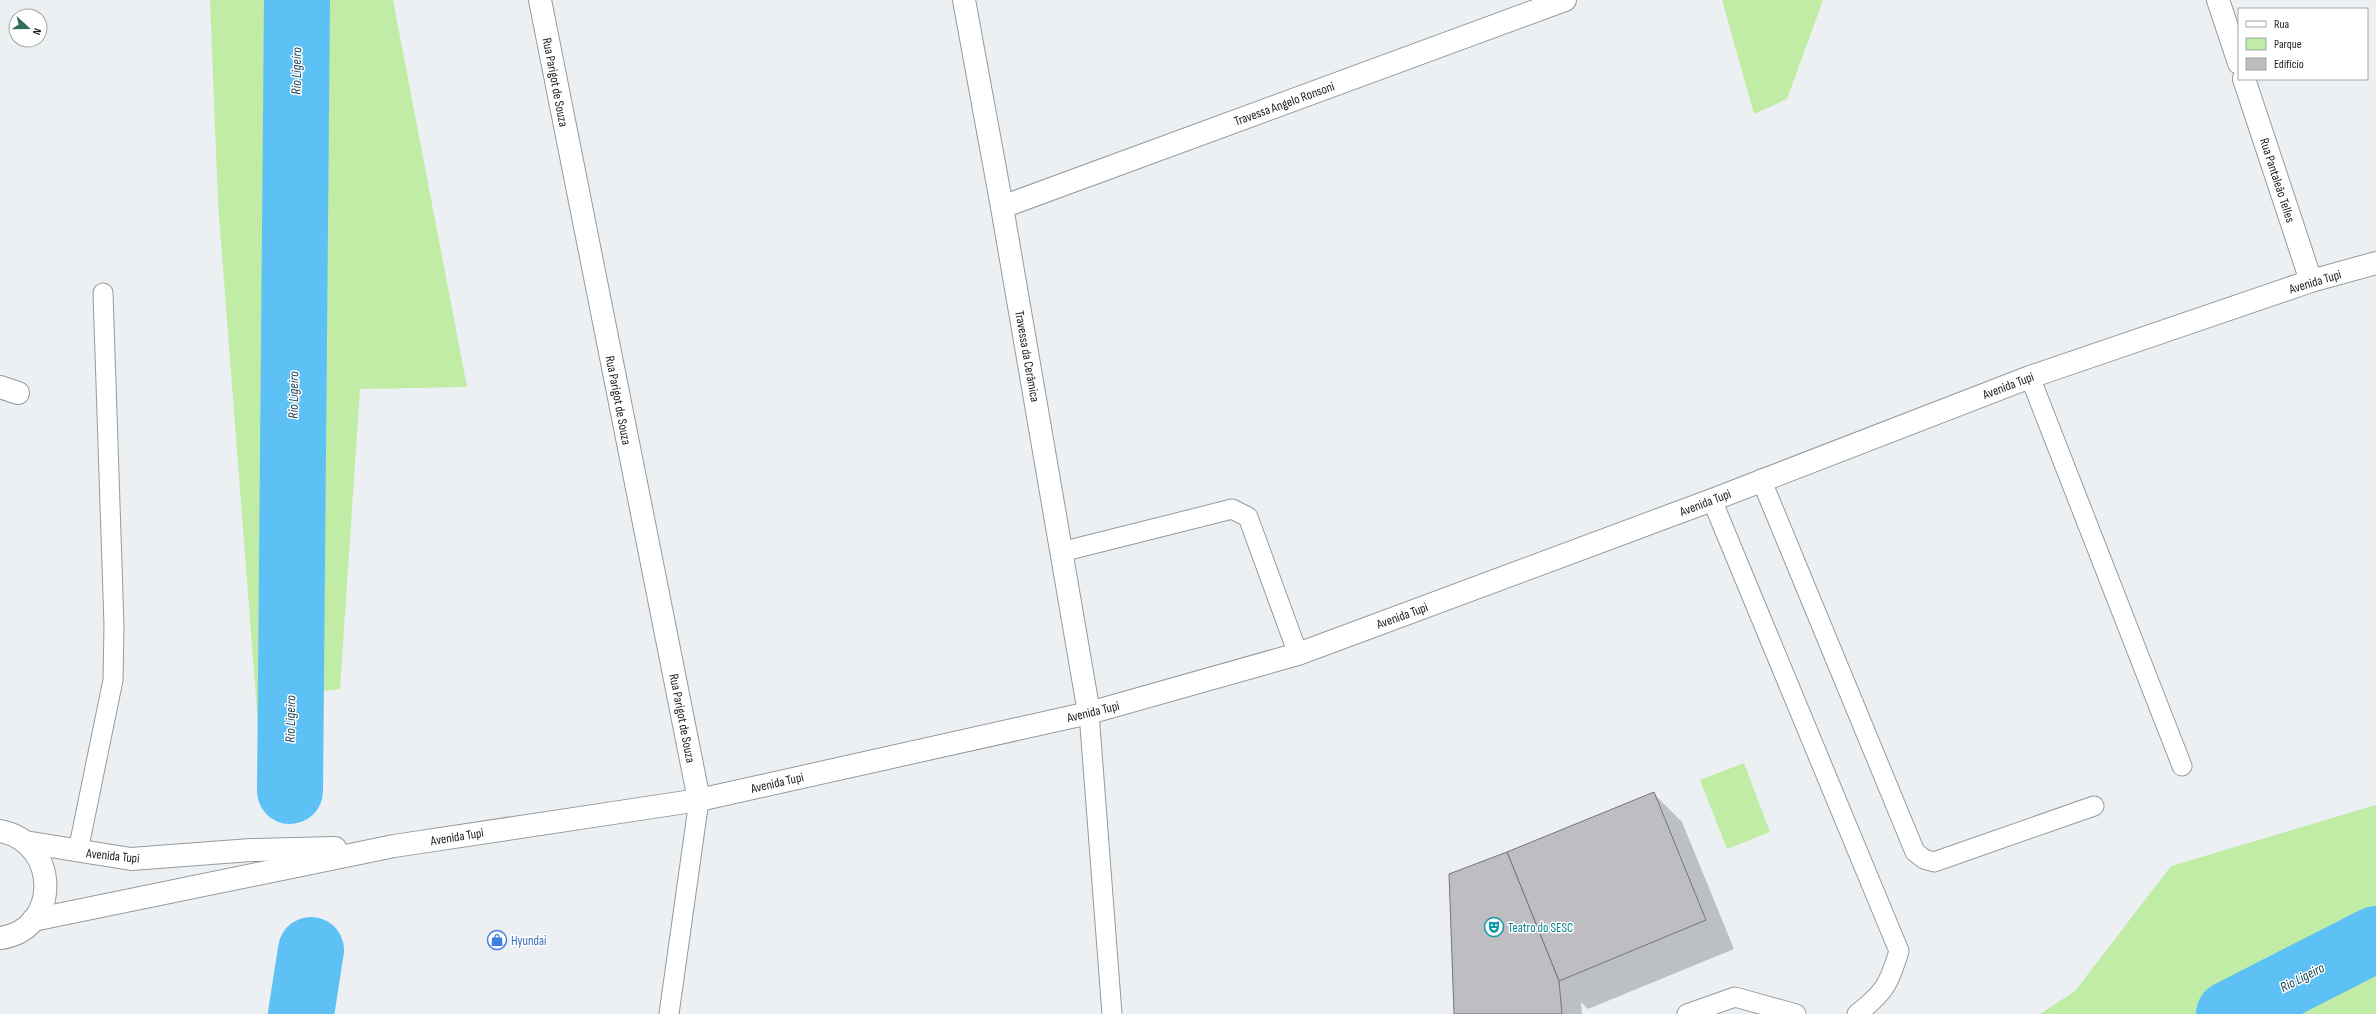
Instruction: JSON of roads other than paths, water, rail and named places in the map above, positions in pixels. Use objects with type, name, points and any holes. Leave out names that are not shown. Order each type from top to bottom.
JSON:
[{"type":"main road","name":"Rua Parigot de Souza","points":[[540,0],[699,800]]},
{"type":"main road","name":"Travessa da Cerâmica","points":[[964,0],[1002,207],[1089,713]]},
{"type":"main road","name":"Travessa Angelo Ronsoni","points":[[1002,207],[1565,0]]},
{"type":"main road","points":[[2218,0],[2238,60]]},
{"type":"main road","name":"Rua Pantaleão Telles","points":[[2244,80],[2311,281]]},
{"type":"main road","name":"Avenida Tupi","points":[[33,920],[394,846],[699,800],[1089,713],[1298,654],[1712,500],[1761,479],[2030,376],[2311,281],[2376,263]]},
{"type":"main road","points":[[0,831],[25,842],[36,853],[44,867],[46,886],[43,904],[33,920],[21,931],[0,938]]},
{"type":"main road","name":"Avenida Tupi","points":[[25,842],[131,859],[251,850],[394,846]]},
{"type":"lane","points":[[78,851],[113,680],[114,617],[103,293]]},
{"type":"lane","points":[[2030,376],[2182,766]]},
{"type":"lane","points":[[1761,479],[1915,852],[1924,859],[1934,862],[2094,806]]},
{"type":"lane","points":[[1712,500],[1899,951],[1890,980],[1874,1001],[1857,1014]]},
{"type":"lane","points":[[1061,552],[1232,509],[1248,517],[1298,654]]},
{"type":"lane","points":[[1089,713],[1112,1014]]},
{"type":"lane","points":[[669,1014],[699,800]]},
{"type":"lane","points":[[1687,1014],[1735,997],[1796,1014]]},
{"type":"waterway","name":"Rio Ligeiro","points":[[290,791],[297,0]]},
{"type":"waterway","name":"Rio Ligeiro","points":[[2229,1014],[2376,939]]},
{"type":"waterway","name":"Rio Ligeiro","points":[[301,1014],[311,950]]},
{"type":"place","name":"Teatro do SESC","points":[[1494,927]]},
{"type":"place","name":"Hyundai","points":[[497,940]]}]
